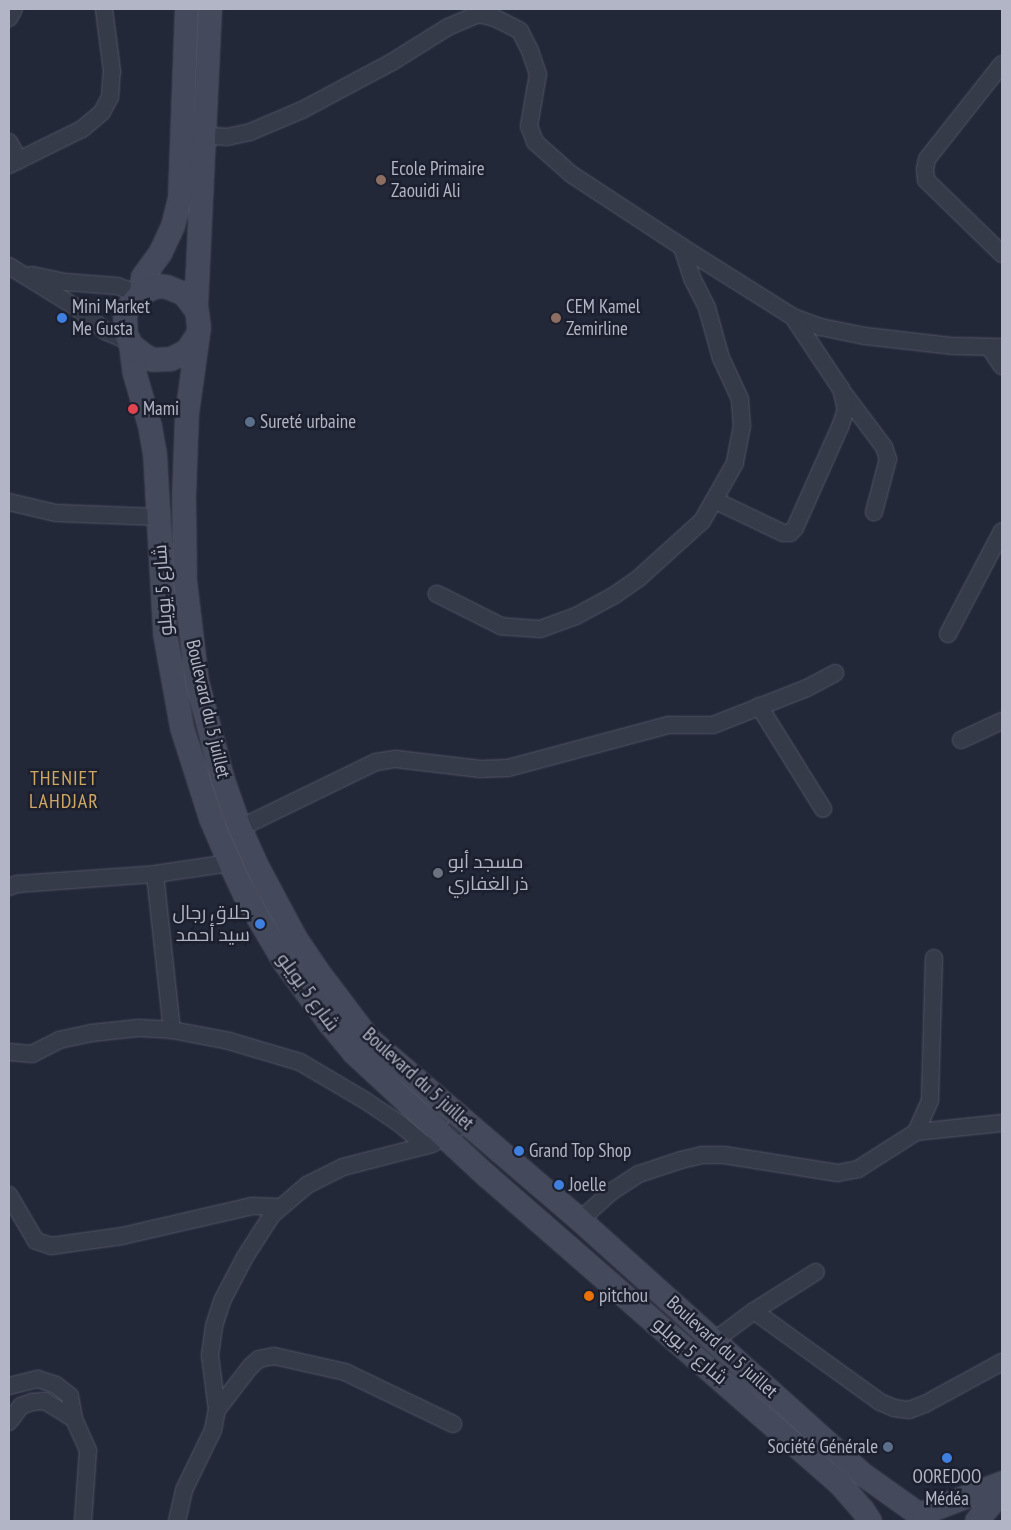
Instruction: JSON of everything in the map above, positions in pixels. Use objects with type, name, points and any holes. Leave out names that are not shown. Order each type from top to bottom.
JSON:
[{"type":"main road","points":[[140,293],[143,277],[160,254],[173,226],[180,197],[187,9]]},
{"type":"main road","points":[[196,308],[191,300],[176,289],[158,286],[140,293],[133,300],[126,316],[126,334],[130,343],[137,352],[153,360],[171,359],[187,351],[197,336],[198,319],[196,308],[210,9]]},
{"type":"main road","name":"Boulevard du 5 juillet","points":[[197,336],[188,415],[184,495],[185,580],[197,681],[208,731],[240,828],[257,866],[296,939],[343,1007],[369,1039],[580,1220],[861,1473],[927,1516]]},
{"type":"main road","name":"شارع 5 يويلو","points":[[130,343],[134,371],[150,426],[155,453],[161,586],[172,681],[195,774],[230,863],[265,931],[285,963],[354,1053],[435,1141],[840,1484],[853,1497],[870,1521]]},
{"type":"main road","points":[[896,1521],[905,1516],[927,1516],[1002,1483]]},
{"type":"main road","points":[[977,1521],[1002,1491]]},
{"type":"street","points":[[9,18],[14,9]]},
{"type":"street","points":[[9,142],[14,162],[82,129],[102,112],[110,97],[112,71],[104,9]]},
{"type":"street","points":[[204,136],[227,137],[250,132],[302,110],[392,62],[448,27],[482,11],[520,31],[530,51],[538,74],[529,126],[534,142],[571,174],[682,247],[793,316],[821,327],[865,336],[953,346],[996,347],[1002,366]]},
{"type":"street","points":[[1002,64],[926,159],[925,169],[926,180],[1002,254]]},
{"type":"street","points":[[436,594],[501,626],[540,628],[576,616],[613,596],[639,578],[702,521],[735,463],[742,426],[740,399],[722,358],[707,308],[693,280],[682,247]]},
{"type":"street","points":[[16,269],[66,282],[118,286],[140,293]]},
{"type":"street","points":[[16,269],[77,308],[107,332],[130,343]]},
{"type":"street","points":[[793,316],[841,389],[884,447],[888,459],[874,512]]},
{"type":"street","points":[[714,500],[782,533],[790,532],[795,528],[846,410],[841,389]]},
{"type":"street","points":[[9,502],[56,513],[159,517]]},
{"type":"street","points":[[948,634],[1002,531]]},
{"type":"street","points":[[240,828],[376,762],[396,759],[480,769],[508,768],[669,725],[713,725],[823,681],[836,673]]},
{"type":"street","points":[[759,706],[823,809]]},
{"type":"street","points":[[961,740],[1002,721]]},
{"type":"street","points":[[9,887],[17,884],[155,874],[230,863]]},
{"type":"street","points":[[155,874],[172,1030]]},
{"type":"street","points":[[916,1132],[930,1100],[934,958]]},
{"type":"street","points":[[9,1052],[32,1054],[59,1040],[91,1033],[139,1028],[172,1030],[229,1040],[300,1062],[366,1101],[400,1124],[435,1141]]},
{"type":"street","points":[[177,1521],[184,1490],[213,1430],[217,1410],[210,1354],[214,1326],[223,1299],[245,1257],[279,1207],[307,1185],[343,1167],[435,1141],[466,1122]]},
{"type":"street","points":[[580,1220],[611,1192],[639,1174],[702,1155],[724,1155],[838,1173],[858,1169],[916,1132],[1002,1123]]},
{"type":"street","points":[[9,1195],[36,1242],[51,1246],[122,1236],[252,1206],[279,1207]]},
{"type":"street","points":[[714,1340],[754,1311],[816,1272]]},
{"type":"street","points":[[754,1311],[880,1402],[894,1408],[909,1410],[925,1404],[1002,1362]]},
{"type":"street","points":[[217,1410],[250,1367],[259,1359],[274,1356],[345,1372],[453,1424]]},
{"type":"street","points":[[9,1386],[38,1379],[56,1384],[70,1396],[74,1419],[88,1450],[83,1521]]},
{"type":"street","points":[[9,1422],[22,1406],[32,1402],[45,1401],[74,1419]]},
{"type":"place","name":"Ecole Primaire Zaouidi Ali","points":[[381,180]]},
{"type":"place","name":"Mini Market Me Gusta","points":[[62,318]]},
{"type":"place","name":"CEM Kamel Zemirline","points":[[556,318]]},
{"type":"place","name":"Mami","points":[[133,409]]},
{"type":"place","name":"Sureté urbaine","points":[[250,422]]},
{"type":"place","name":"مسجد أبو ذر الغفاري","points":[[438,873]]},
{"type":"place","name":"حلاق رجال سيد أحمد","points":[[260,924]]},
{"type":"place","name":"Grand Top Shop","points":[[519,1151]]},
{"type":"place","name":"Joelle","points":[[559,1185]]},
{"type":"place","name":"pitchou","points":[[589,1296]]},
{"type":"place","name":"Société Générale","points":[[888,1447]]},
{"type":"place","name":"OOREDOO Médéa","points":[[947,1458]]},
{"type":"district","name":"THENIET LAHDJAR","points":[[64,790]]}]
